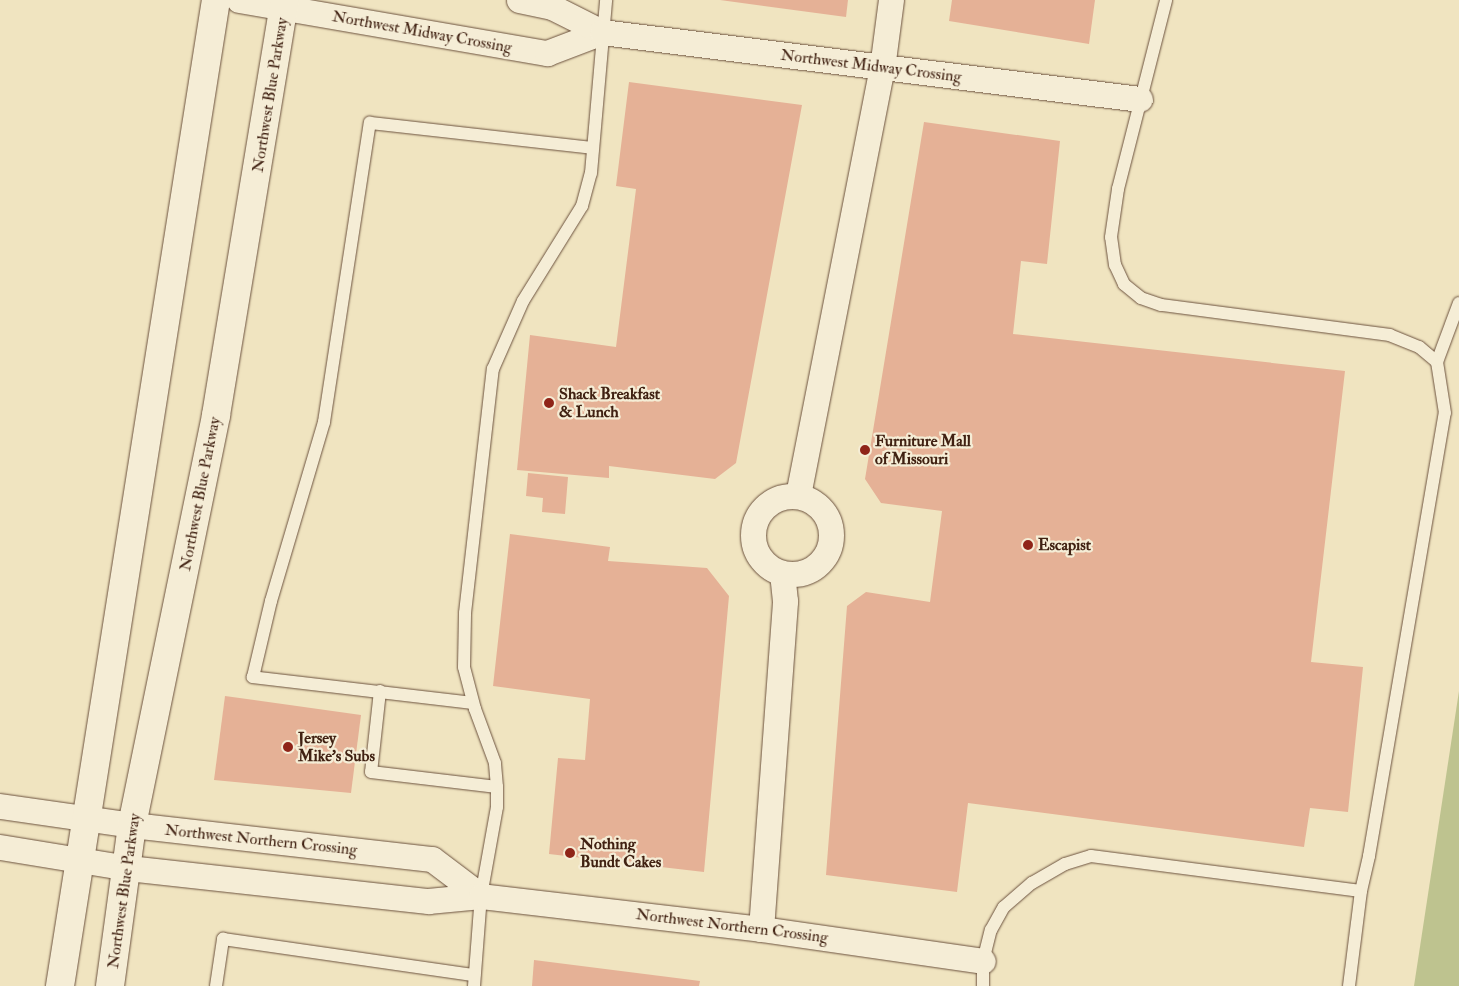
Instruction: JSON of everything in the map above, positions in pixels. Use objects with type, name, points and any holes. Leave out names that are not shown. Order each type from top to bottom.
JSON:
[{"type":"street","points":[[60,986],[80,862],[85,817],[216,0]]},
{"type":"street","name":"Northwest Midway Crossing","points":[[239,0],[285,4],[546,53],[602,32]]},
{"type":"street","name":"Northwest Midway Crossing","points":[[519,0],[552,7],[602,32],[1140,99]]},
{"type":"street","points":[[798,496],[882,68],[891,0]]},
{"type":"street","name":"Northwest Blue Parkway","points":[[110,986],[128,868],[132,825],[216,415],[285,4]]},
{"type":"street","points":[[798,496],[820,507],[828,518],[830,542],[818,564],[808,571],[782,573],[760,559],[752,533],[762,509],[772,500],[798,496]]},
{"type":"street","points":[[761,929],[784,601],[782,573]]},
{"type":"street","name":"Northwest Northern Crossing","points":[[0,806],[132,825],[432,859],[481,896]]},
{"type":"street","name":"Northwest Northern Crossing","points":[[0,846],[80,862],[128,868],[428,901],[481,896],[761,929],[984,961]]},
{"type":"lane","points":[[216,986],[223,939],[474,980],[481,896],[497,807],[497,787],[495,764],[473,702],[464,667],[465,613],[493,369],[523,301],[582,206],[591,173],[606,0]]},
{"type":"lane","points":[[1166,0],[1118,189],[1111,237],[1115,265],[1124,284],[1141,298],[1161,306],[1390,334],[1419,347],[1437,362]]},
{"type":"lane","points":[[473,702],[253,677],[271,601],[324,422],[370,123],[593,148]]},
{"type":"lane","points":[[1349,986],[1361,891],[1444,413],[1437,362],[1459,303]]},
{"type":"lane","points":[[380,691],[371,772],[497,787]]},
{"type":"lane","points":[[983,986],[984,961],[991,930],[1004,907],[1032,883],[1065,864],[1091,856],[1361,891]]},
{"type":"green space","points":[[1459,691],[1459,986],[1414,986]]},
{"type":"building","points":[[720,0],[848,0],[846,17]]},
{"type":"building","points":[[952,0],[1095,0],[1089,44],[949,21]]},
{"type":"building","points":[[629,82],[802,105],[736,463],[715,479],[609,466],[609,478],[517,470],[530,335],[616,347],[636,189],[616,186]]},
{"type":"building","points":[[924,122],[1060,141],[1047,264],[1021,261],[1013,334],[1345,371],[1311,662],[1363,667],[1348,812],[1310,808],[1304,847],[968,803],[957,892],[826,875],[847,606],[866,592],[930,602],[942,511],[881,503],[865,479]]},
{"type":"building","points":[[528,473],[568,477],[565,514],[542,512],[543,498],[526,496]]},
{"type":"building","points":[[510,534],[610,547],[608,561],[707,568],[729,596],[704,872],[549,854],[558,758],[585,760],[590,699],[493,686]]},
{"type":"building","name":"Jersey Mike's Subs","points":[[225,696],[361,715],[351,793],[214,780]]},
{"type":"building","points":[[534,960],[700,981],[699,986],[532,986]]},
{"type":"place","name":"Shack Breakfast & Lunch","points":[[549,403]]},
{"type":"place","name":"Furniture Mall of Missouri","points":[[865,450]]},
{"type":"place","name":"Escapist","points":[[1028,545]]},
{"type":"place","name":"Jersey Mike's Subs","points":[[288,747]]},
{"type":"place","name":"Nothing Bundt Cakes","points":[[570,853]]}]
